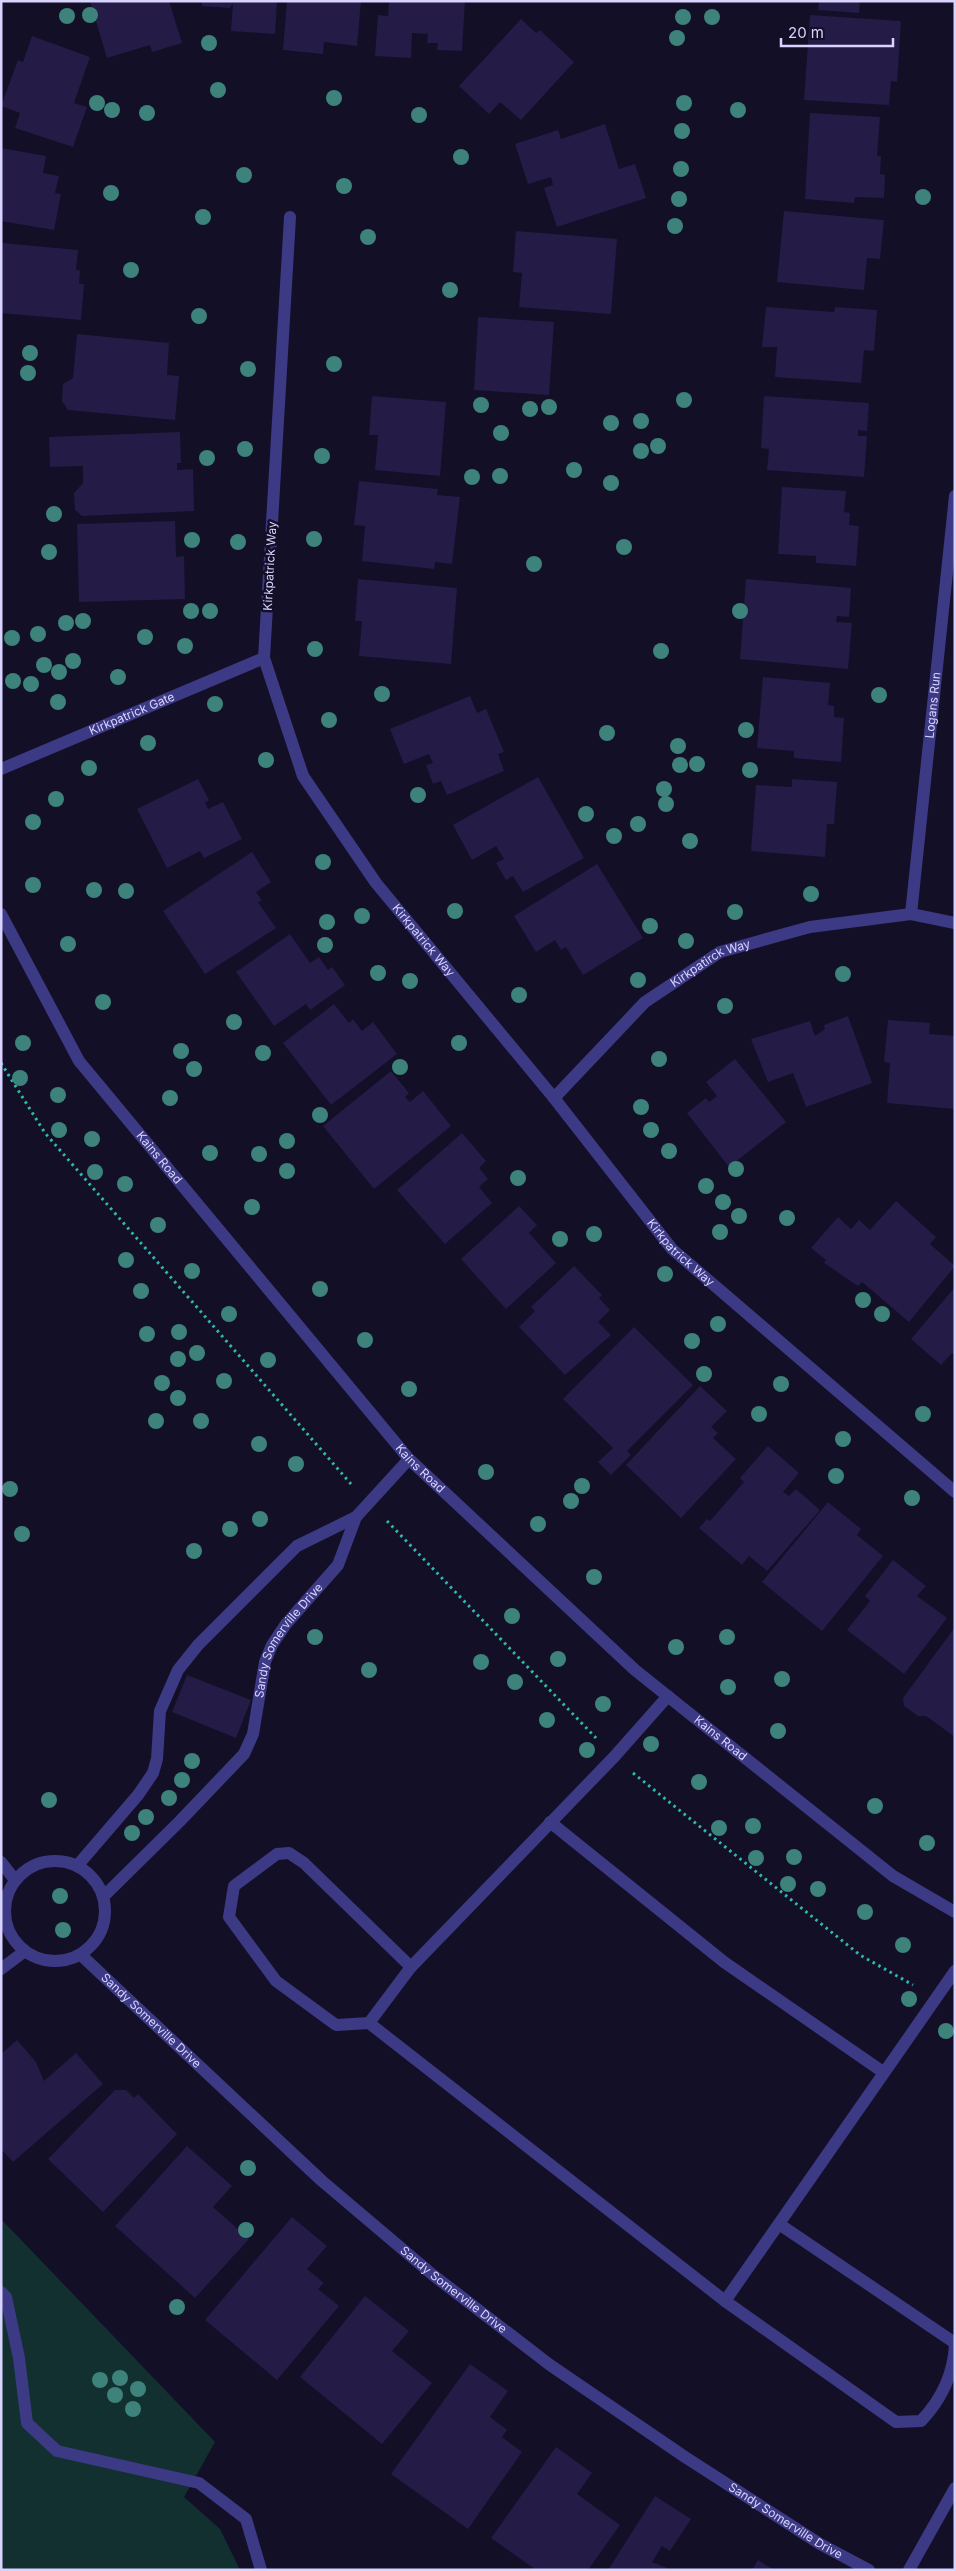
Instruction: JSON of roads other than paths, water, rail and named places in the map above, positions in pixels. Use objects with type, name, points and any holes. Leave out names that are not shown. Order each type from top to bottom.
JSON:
[{"type":"street","name":"Kirkpatrick Way","points":[[290,217],[264,658],[303,776],[376,883],[554,1098],[672,1249],[955,1492]]},
{"type":"street","name":"Logans Run","points":[[911,914],[955,496]]},
{"type":"street","name":"Kirkpatrick Gate","points":[[1,769],[264,658]]},
{"type":"street","name":"Kains Road","points":[[1,914],[79,1061],[409,1459],[635,1670],[893,1876],[955,1912]]},
{"type":"street","points":[[911,914],[955,923]]},
{"type":"street","name":"Kirkpatirck Way","points":[[554,1098],[644,1002],[720,952],[810,927],[911,914]]},
{"type":"street","name":"Sandy Somerville Drive","points":[[104,1896],[244,1754],[252,1734],[265,1662],[272,1644],[286,1624],[338,1565],[356,1517],[409,1459]]},
{"type":"street","name":"Sandy Somerville Drive","points":[[77,1866],[138,1795],[153,1773],[157,1759],[160,1711],[178,1670],[198,1645],[296,1546],[356,1517]]},
{"type":"street","points":[[369,2022],[411,1967],[614,1757],[668,1696]]},
{"type":"street","points":[[550,1822],[724,1962],[883,2072]]},
{"type":"street","points":[[411,1967],[304,1863],[289,1853],[277,1854],[234,1886],[229,1917],[276,1981],[336,2025],[369,2022],[725,2301],[896,2422],[921,2421],[936,2405],[954,2361],[954,2343],[779,2224]]},
{"type":"street","points":[[61,1861],[77,1866],[89,1873],[104,1896],[106,1913],[102,1930],[94,1944],[81,1955],[67,1960],[52,1962],[38,1959],[25,1951],[14,1940],[7,1926],[4,1910],[7,1894],[15,1880],[28,1868],[44,1862],[61,1861]]},
{"type":"street","points":[[1,1862],[15,1880]]},
{"type":"street","points":[[1,1969],[25,1951]]},
{"type":"street","name":"Sandy Somerville Drive","points":[[81,1955],[322,2181],[433,2275],[550,2365],[684,2457],[820,2544],[869,2570]]},
{"type":"street","points":[[725,2301],[955,1971]]},
{"type":"street","points":[[1,2292],[6,2297],[20,2358],[27,2424],[58,2451],[199,2483],[246,2520],[261,2570]]},
{"type":"street","points":[[909,2570],[955,2488]]}]
